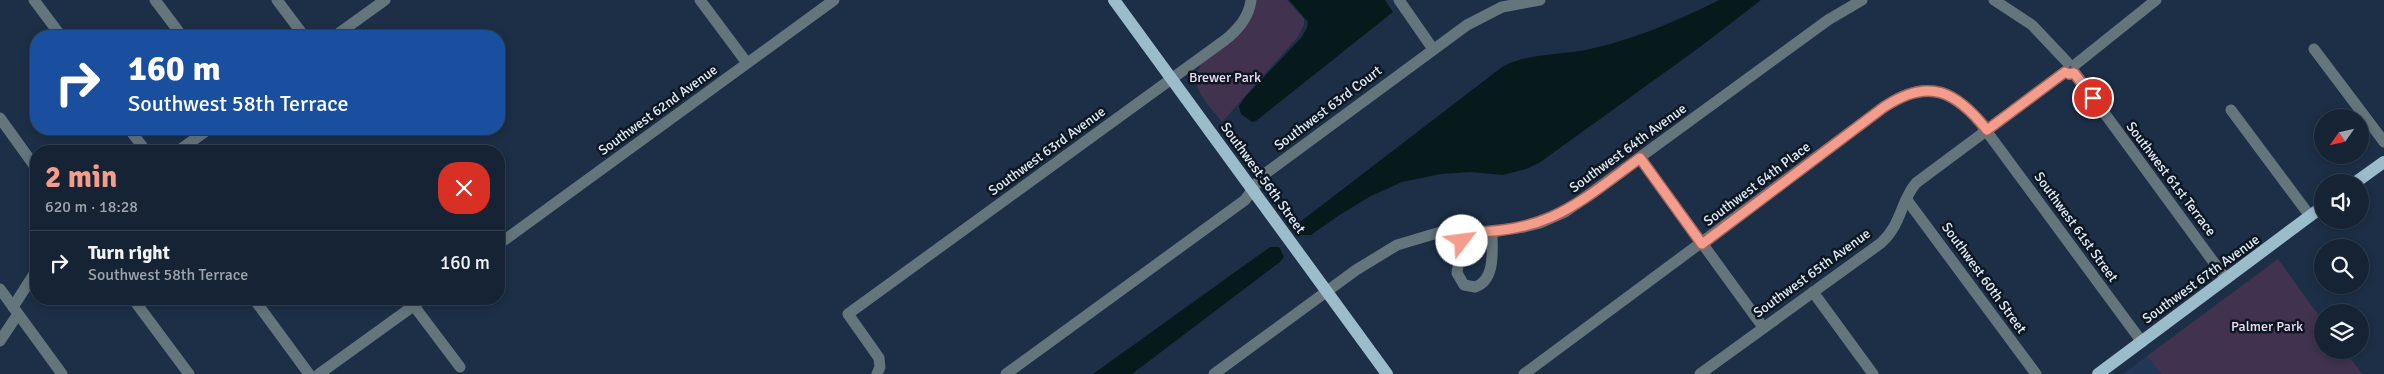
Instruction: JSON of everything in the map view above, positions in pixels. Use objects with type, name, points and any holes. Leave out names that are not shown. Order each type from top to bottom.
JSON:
[{"type":"main road","name":"Southwest 56th Street","points":[[1114,0],[1387,374]]},
{"type":"main road","points":[[2367,174],[2384,162]]},
{"type":"main road","name":"Southwest 67th Avenue","points":[[2098,374],[2314,213]]},
{"type":"street","points":[[34,0],[56,30]]},
{"type":"street","points":[[155,0],[178,30]]},
{"type":"street","points":[[277,0],[300,30]]},
{"type":"street","points":[[343,30],[385,0]]},
{"type":"street","points":[[700,0],[747,63]]},
{"type":"street","name":"Southwest 62nd Avenue","points":[[505,240],[834,0]]},
{"type":"street","points":[[1398,0],[1433,48]]},
{"type":"street","name":"Southwest 63rd Court","points":[[1006,374],[1245,200],[1262,176],[1461,28],[1489,13],[1509,6],[1540,0]]},
{"type":"street","name":"Southwest 64th Avenue","points":[[1214,374],[1380,254],[1397,245],[1436,232],[1492,232],[1524,227],[1557,216],[1577,204],[1828,20],[1862,0]]},
{"type":"street","points":[[1994,0],[2032,25],[2071,68]]},
{"type":"street","name":"Southwest 65th Avenue","points":[[1704,373],[1763,327],[1886,238],[1898,221],[1912,188],[1921,178],[2071,68],[2156,0]]},
{"type":"street","name":"Southwest 63rd Avenue","points":[[878,371],[880,358],[848,314],[1233,33],[1246,16],[1251,1]]},
{"type":"street","points":[[2314,49],[2384,142]]},
{"type":"street","name":"Southwest 61st Terrace","points":[[2071,68],[2226,279]]},
{"type":"street","name":"Southwest 64th Place","points":[[1524,374],[1702,244],[1884,107],[1906,94],[1930,90],[1949,95],[1962,104],[1987,130]]},
{"type":"street","points":[[2231,110],[2310,216]]},
{"type":"street","points":[[0,118],[30,160]]},
{"type":"street","name":"Southwest 61st Street","points":[[1987,130],[2142,342]]},
{"type":"street","points":[[134,135],[141,145]]},
{"type":"street","points":[[186,145],[201,135]]},
{"type":"street","points":[[1640,158],[1763,327]]},
{"type":"street","name":"Southwest 60th Street","points":[[1907,200],[2036,374]]},
{"type":"street","points":[[1463,232],[1457,274],[1464,285],[1475,287],[1482,284],[1489,273],[1492,232]]},
{"type":"street","points":[[0,341],[30,282]]},
{"type":"street","points":[[0,289],[62,374]]},
{"type":"street","points":[[1813,292],[1873,374]]},
{"type":"street","points":[[137,305],[188,374]]},
{"type":"street","points":[[258,305],[309,374]]},
{"type":"street","points":[[319,374],[415,305]]},
{"type":"street","points":[[421,305],[460,367]]},
{"type":"shaded area","points":[[1289,0],[1385,0],[1393,12],[1256,121],[1252,122],[1241,114],[1239,106],[1245,97],[1301,38],[1307,28],[1308,22]]},
{"type":"shaded area","points":[[1719,0],[1761,0],[1700,47],[1539,163],[1526,169],[1503,175],[1470,172],[1441,174],[1402,182],[1371,196],[1311,235],[1300,235],[1298,232],[1300,222],[1502,67],[1524,59],[1610,44],[1642,34]]},
{"type":"shaded area","points":[[1270,247],[1279,247],[1284,257],[1280,262],[1132,374],[1093,374]]},
{"type":"shaded area","points":[[2147,356],[2161,374],[2123,374]]},
{"type":"green space","name":"Brewer Park","points":[[1255,0],[1287,0],[1304,19],[1304,25],[1297,38],[1222,122],[1199,91],[1196,80],[1198,72],[1211,50]]},
{"type":"green space","name":"Palmer Park","points":[[2278,259],[2314,309],[2314,359],[2351,359],[2362,374],[2161,374],[2147,356]]},
{"type":"route","points":[[1462,241],[1463,232],[1486,232],[1524,227],[1557,216],[1577,204],[1640,158],[1702,244],[1884,107],[1906,94],[1930,90],[1949,95],[1962,104],[1987,130],[2065,72],[2069,74],[2074,73],[2093,98]]}]
